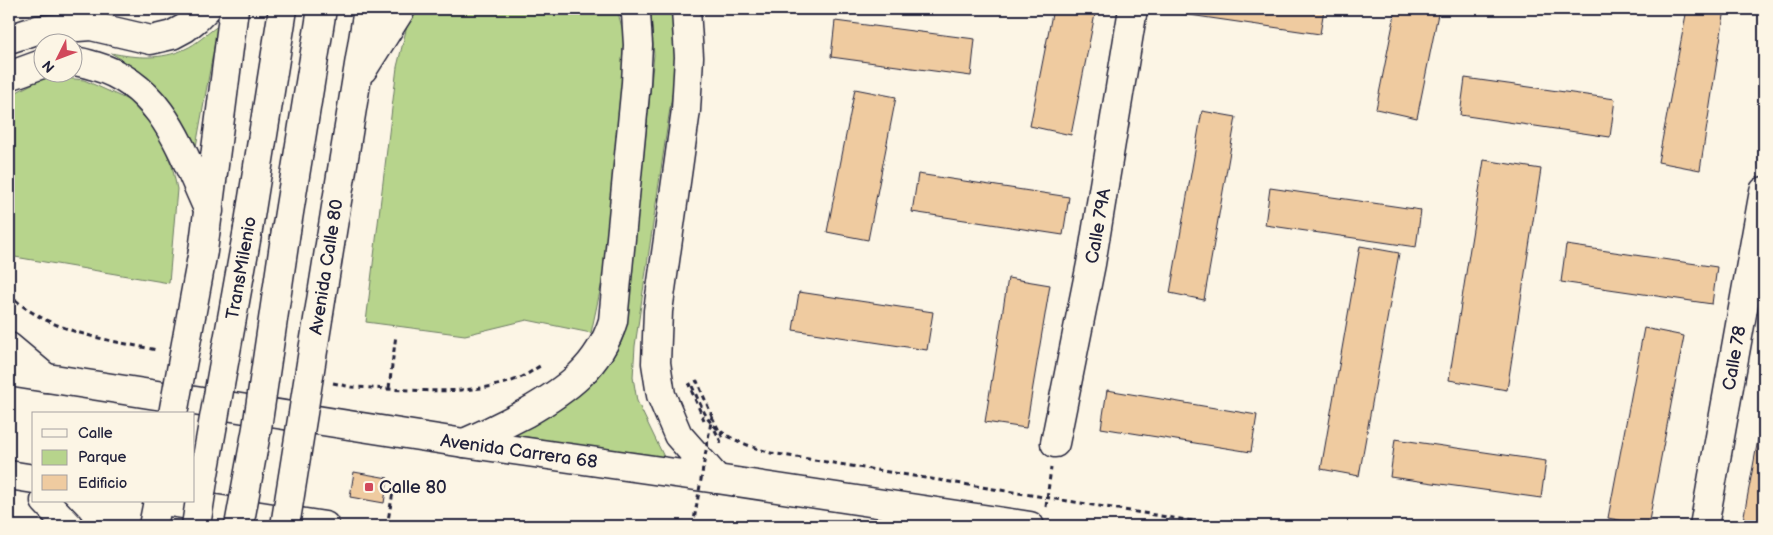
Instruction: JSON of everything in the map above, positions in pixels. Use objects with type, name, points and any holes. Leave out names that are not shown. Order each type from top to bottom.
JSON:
[{"type":"main road","points":[[9,39],[37,30],[91,26],[151,40],[172,35],[185,28],[206,9]]},
{"type":"main road","points":[[173,412],[203,252],[234,9]]},
{"type":"main road","name":"TransMilenio","points":[[196,526],[248,230],[282,9]]},
{"type":"main road","points":[[240,526],[322,9]]},
{"type":"main road","name":"Avenida Calle 80","points":[[285,526],[368,9]]},
{"type":"main road","points":[[358,77],[401,9]]},
{"type":"main road","points":[[464,443],[551,399],[565,389],[589,366],[608,338],[613,321],[636,83],[638,45],[636,13],[634,9]]},
{"type":"main road","points":[[686,9],[689,58],[686,110],[658,311],[656,363],[661,394],[678,435],[717,479]]},
{"type":"main road","name":"Calle 79A","points":[[1056,443],[1091,264],[1133,9]]},
{"type":"main road","points":[[82,64],[112,72],[146,95],[163,115],[178,142],[209,211]]},
{"type":"main road","points":[[9,76],[32,68]]},
{"type":"main road","name":"Calle 78","points":[[1704,526],[1764,190]]},
{"type":"main road","points":[[9,347],[46,378]]},
{"type":"main road","name":"Avenida Carrera 68","points":[[9,372],[464,443],[717,479],[1038,517]]},
{"type":"main road","points":[[46,502],[69,526]]},
{"type":"main road","points":[[153,526],[158,502]]},
{"type":"main road","points":[[169,502],[325,526]]},
{"type":"path","points":[[389,388],[396,335]]},
{"type":"path","points":[[704,420],[689,385],[697,381],[724,440]]},
{"type":"path","points":[[692,386],[708,420],[725,434],[744,444],[771,453],[1223,526]]},
{"type":"path","points":[[693,526],[712,416]]},
{"type":"path","points":[[1038,517],[1047,498],[1056,443]]},
{"type":"path","points":[[387,526],[393,492]]},
{"type":"path","points":[[9,525],[16,526]]},
{"type":"green space","points":[[416,9],[617,9],[624,35],[617,170],[602,282],[591,333],[527,320],[465,335],[366,322],[397,67],[407,26]]},
{"type":"green space","points":[[650,9],[674,9],[676,14],[674,81],[635,346],[633,377],[637,401],[665,459],[508,434],[544,418],[577,395],[606,367],[617,351],[625,333],[654,55]]},
{"type":"green space","points":[[218,26],[195,152],[186,129],[166,97],[150,80],[111,53],[149,57],[176,53],[189,47]]},
{"type":"green space","points":[[82,80],[84,80],[128,100],[158,132],[172,166],[177,189],[169,283],[9,256],[9,96],[36,82],[82,82]]},
{"type":"building","points":[[1053,9],[1096,9],[1071,135],[1030,126]]},
{"type":"building","points":[[1170,9],[1324,9],[1320,34],[1169,12]]},
{"type":"building","points":[[1396,9],[1439,9],[1417,118],[1376,109]]},
{"type":"building","points":[[1687,9],[1725,9],[1700,170],[1658,162]]},
{"type":"building","points":[[835,21],[975,39],[971,76],[831,57]]},
{"type":"building","points":[[1465,78],[1615,99],[1610,137],[1460,115]]},
{"type":"building","points":[[855,89],[896,97],[868,240],[827,232]]},
{"type":"building","points":[[1202,111],[1236,117],[1204,300],[1170,293]]},
{"type":"building","points":[[1484,160],[1541,169],[1507,390],[1449,380]]},
{"type":"building","points":[[918,174],[1069,197],[1063,235],[912,212]]},
{"type":"building","points":[[1270,188],[1421,210],[1416,247],[1265,225]]},
{"type":"building","points":[[1566,245],[1717,267],[1712,304],[1561,282]]},
{"type":"building","points":[[1360,246],[1399,253],[1359,476],[1321,469]]},
{"type":"building","points":[[1008,278],[1050,285],[1026,428],[985,422]]},
{"type":"building","points":[[799,292],[933,312],[927,350],[793,330]]},
{"type":"building","points":[[1644,328],[1684,336],[1648,526],[1608,518]]},
{"type":"building","points":[[1107,390],[1257,415],[1251,452],[1101,428]]},
{"type":"building","points":[[1764,407],[1764,526],[1742,526]]},
{"type":"building","points":[[1395,439],[1546,461],[1541,498],[1390,477]]},
{"type":"building","name":"Calle 80","points":[[354,472],[388,478],[384,503],[350,497]]},
{"type":"place","name":"Calle 80","points":[[369,487]]}]
